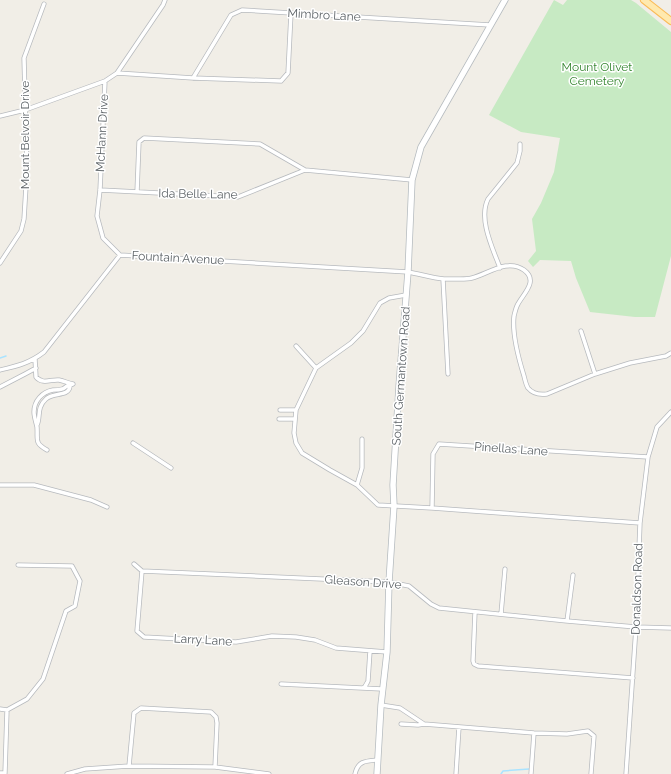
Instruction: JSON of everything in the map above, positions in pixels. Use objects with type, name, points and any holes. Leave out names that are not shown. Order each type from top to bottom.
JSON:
[{"type":"main road","name":"South Germantown Road","points":[[377,774],[382,689],[387,652],[394,478],[399,386],[408,272],[412,180],[421,147],[505,0]]},
{"type":"main road","points":[[644,0],[671,22]]},
{"type":"street","name":"McHann Drive","points":[[120,254],[103,238],[97,216],[100,190],[105,81],[117,73],[165,0]]},
{"type":"street","name":"Mount Belvoir Drive","points":[[0,263],[21,231],[24,219],[27,170],[24,58],[44,4]]},
{"type":"street","name":"Mimbro Lane","points":[[193,78],[231,15],[242,10],[490,25]]},
{"type":"street","points":[[117,73],[193,78],[281,80],[288,73],[291,13]]},
{"type":"street","points":[[0,116],[25,110],[105,81]]},
{"type":"street","points":[[137,192],[139,142],[144,138],[260,144],[305,170]]},
{"type":"street","points":[[500,268],[486,228],[485,204],[517,163],[520,144]]},
{"type":"street","name":"Ida Belle Lane","points":[[100,190],[238,197],[305,170],[412,180]]},
{"type":"street","name":"Fountain Avenue","points":[[0,370],[16,367],[44,352],[120,254],[408,272],[443,279],[471,279],[500,268],[515,266],[526,271],[529,276],[530,283],[528,289],[517,305],[514,316],[520,360],[528,387],[533,392],[540,395],[547,394],[595,374]]},
{"type":"street","points":[[443,279],[448,374]]},
{"type":"street","points":[[406,295],[389,298],[380,303],[363,331],[351,343],[316,368],[296,410],[294,433],[296,443],[302,453],[357,485],[378,505],[640,523]]},
{"type":"street","points":[[581,331],[595,374],[630,363],[666,356],[671,352]]},
{"type":"street","points":[[296,346],[316,368]]},
{"type":"street","points":[[35,358],[36,377],[40,381],[59,380],[73,384],[66,386],[63,389],[43,394],[34,408],[38,442],[40,446],[48,450]]},
{"type":"street","points":[[0,387],[36,368]]},
{"type":"street","points":[[280,410],[296,410]]},
{"type":"street","name":"Donaldson Road","points":[[626,774],[636,627],[640,523],[648,457],[657,427],[671,412]]},
{"type":"street","points":[[280,419],[295,420]]},
{"type":"street","points":[[357,485],[362,468],[362,439]]},
{"type":"street","points":[[133,443],[171,468]]},
{"type":"street","name":"Pinellas Lane","points":[[432,508],[433,454],[439,444],[648,457]]},
{"type":"street","points":[[0,484],[34,485],[91,500],[107,507]]},
{"type":"street","points":[[134,564],[142,570]]},
{"type":"street","points":[[0,709],[7,710],[27,699],[43,680],[66,611],[75,606],[80,582],[72,566],[18,565]]},
{"type":"street","points":[[501,614],[505,569]]},
{"type":"street","name":"Gleason Drive","points":[[142,570],[389,582],[409,586],[431,604],[439,608],[636,627],[671,628]]},
{"type":"street","name":"Larry Lane","points":[[142,570],[137,631],[144,637],[236,642],[272,636],[296,637],[315,640],[336,648],[387,652]]},
{"type":"street","points":[[567,621],[573,575]]},
{"type":"street","points":[[475,612],[473,661],[474,664],[478,666],[633,678]]},
{"type":"street","points":[[364,688],[368,681],[370,651]]},
{"type":"street","points":[[281,684],[382,689]]},
{"type":"street","points":[[381,705],[400,708],[424,724]]},
{"type":"street","points":[[129,766],[134,713],[141,708],[211,712],[216,717],[217,723],[215,767]]},
{"type":"street","points":[[0,773],[5,773],[7,710]]},
{"type":"street","points":[[401,724],[424,724],[534,733],[567,734],[588,731],[594,736],[591,774]]},
{"type":"street","points":[[456,774],[459,727]]},
{"type":"street","points":[[531,774],[534,733]]},
{"type":"street","points":[[355,774],[356,768],[363,762],[377,760]]},
{"type":"street","points":[[67,774],[85,769],[129,766],[215,767],[269,774]]},
{"type":"green space","name":"Mount Olivet Cemetery","points":[[554,0],[563,5],[567,0],[631,0],[671,32],[671,256],[655,317],[635,317],[590,312],[576,278],[571,261],[540,260],[533,267],[528,261],[536,251],[532,219],[541,203],[554,172],[560,138],[521,132],[489,115]]},
{"type":"waterway","points":[[0,358],[6,356]]},
{"type":"waterway","points":[[501,774],[503,771],[529,769]]}]
